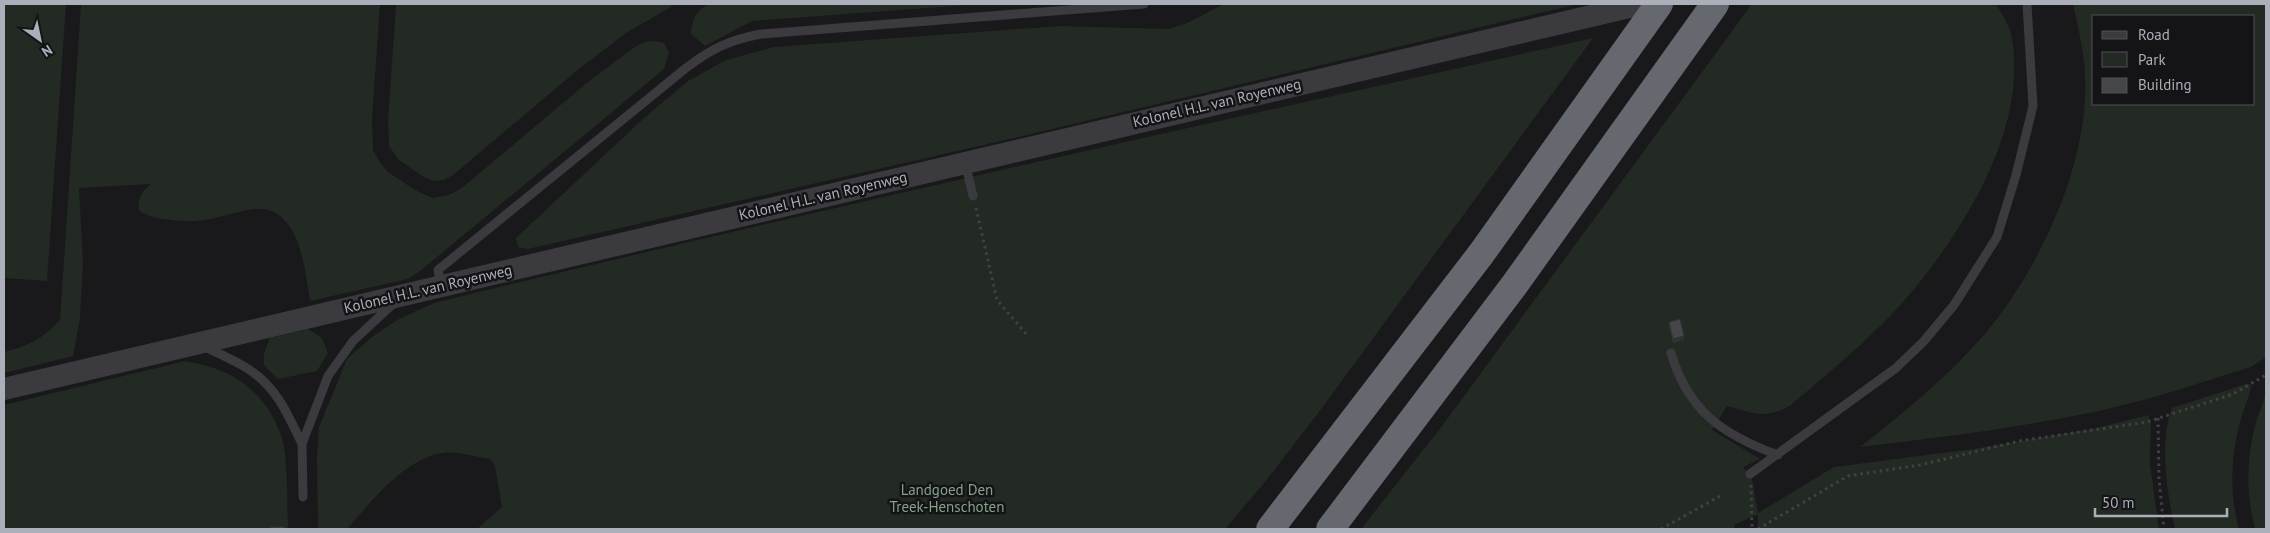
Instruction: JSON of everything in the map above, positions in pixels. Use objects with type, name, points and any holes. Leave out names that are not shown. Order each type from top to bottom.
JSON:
[{"type":"highway","points":[[1270,529],[1481,254],[1659,4]]},
{"type":"highway","points":[[1330,529],[1515,284],[1715,4]]},
{"type":"street","name":"Kolonel H.L. van Royenweg","points":[[4,389],[1642,4]]},
{"type":"lane","points":[[441,286],[438,270],[686,68],[706,53],[725,43],[761,34],[1144,4]]},
{"type":"lane","points":[[1750,474],[1896,368],[1924,341],[1954,305],[1997,237],[2016,175],[2032,106],[2027,4]]},
{"type":"lane","points":[[965,162],[972,196]]},
{"type":"lane","points":[[303,497],[302,444],[319,396],[339,358],[353,341],[402,295]]},
{"type":"lane","points":[[197,343],[251,370],[261,379],[282,404],[302,444]]},
{"type":"lane","points":[[1671,353],[1678,375],[1698,408],[1742,440],[1778,455]]},
{"type":"path","points":[[972,196],[997,300],[1028,336]]},
{"type":"path","points":[[1758,529],[1848,476],[1920,465],[2019,441],[2137,423],[2158,418],[2233,394],[2266,375]]},
{"type":"path","points":[[2158,418],[2159,479],[2164,529]]},
{"type":"path","points":[[1750,474],[1752,529]]},
{"type":"path","points":[[1660,529],[1722,495]]},
{"type":"green space","points":[[4,4],[66,4],[47,281],[4,278]]},
{"type":"green space","points":[[81,4],[380,4],[372,120],[373,150],[388,172],[415,190],[432,198],[449,195],[462,188],[589,81],[638,45],[653,41],[664,43],[669,53],[664,69],[419,272],[408,279],[310,301],[305,269],[295,236],[287,223],[276,214],[262,209],[191,221],[163,219],[150,216],[139,210],[141,195],[151,184],[79,188],[83,262],[80,318],[73,356],[4,373],[4,352],[35,341],[60,320]]},
{"type":"green space","points":[[396,4],[676,4],[626,33],[579,69],[453,175],[444,180],[434,181],[422,176],[399,160],[389,146],[388,121]]},
{"type":"green space","points":[[708,4],[981,4],[752,21],[705,46],[691,34],[695,16]]},
{"type":"green space","points":[[1224,4],[1578,4],[1014,138],[528,249],[518,247],[516,238],[644,118],[688,81],[726,60],[774,47],[1060,26],[1168,29],[1185,24]]},
{"type":"green space","points":[[1752,4],[1996,4],[2011,33],[2014,71],[2011,105],[2002,139],[1989,172],[1955,234],[1915,288],[1871,335],[1791,405],[1782,410],[1767,414],[1753,413],[1727,406],[1712,430],[1760,459],[1743,467],[1752,480],[1758,513],[1834,467],[1973,449],[2097,428],[2148,415],[2151,422],[2150,464],[2159,529],[1758,529],[1758,514],[1734,525],[1735,529],[1361,529],[1442,426]]},
{"type":"green space","points":[[2073,4],[2266,4],[2266,357],[2251,367],[2114,408],[2036,423],[1860,447],[1925,394],[1955,365],[1984,335],[2024,279],[2057,213],[2070,178],[2079,143],[2084,108],[2085,75]]},
{"type":"green space","name":"Landgoed Den Treek-Henschoten","points":[[1593,38],[1322,408],[1265,482],[1225,529],[477,529],[502,507],[495,466],[490,459],[460,453],[443,453],[415,463],[402,472],[378,494],[347,529],[318,529],[317,457],[319,427],[347,359],[373,336],[399,319],[434,303],[868,201]]},
{"type":"green space","points":[[308,329],[322,338],[328,353],[317,371],[278,379],[264,365],[264,353],[270,338]]},
{"type":"green space","points":[[185,361],[222,371],[244,383],[270,412],[277,424],[284,447],[287,477],[288,528],[4,529],[4,405]]},
{"type":"green space","points":[[2250,384],[2251,388],[2237,435],[2232,475],[2239,529],[2175,529],[2169,500],[2165,452],[2168,422],[2172,408]]},
{"type":"green space","points":[[2266,393],[2266,529],[2255,529],[2248,478],[2250,452],[2255,426]]},
{"type":"building","points":[[1680,319],[1684,336],[1673,339],[1669,322]]},
{"type":"building","points":[[271,527],[284,527],[284,529],[270,529]]}]
